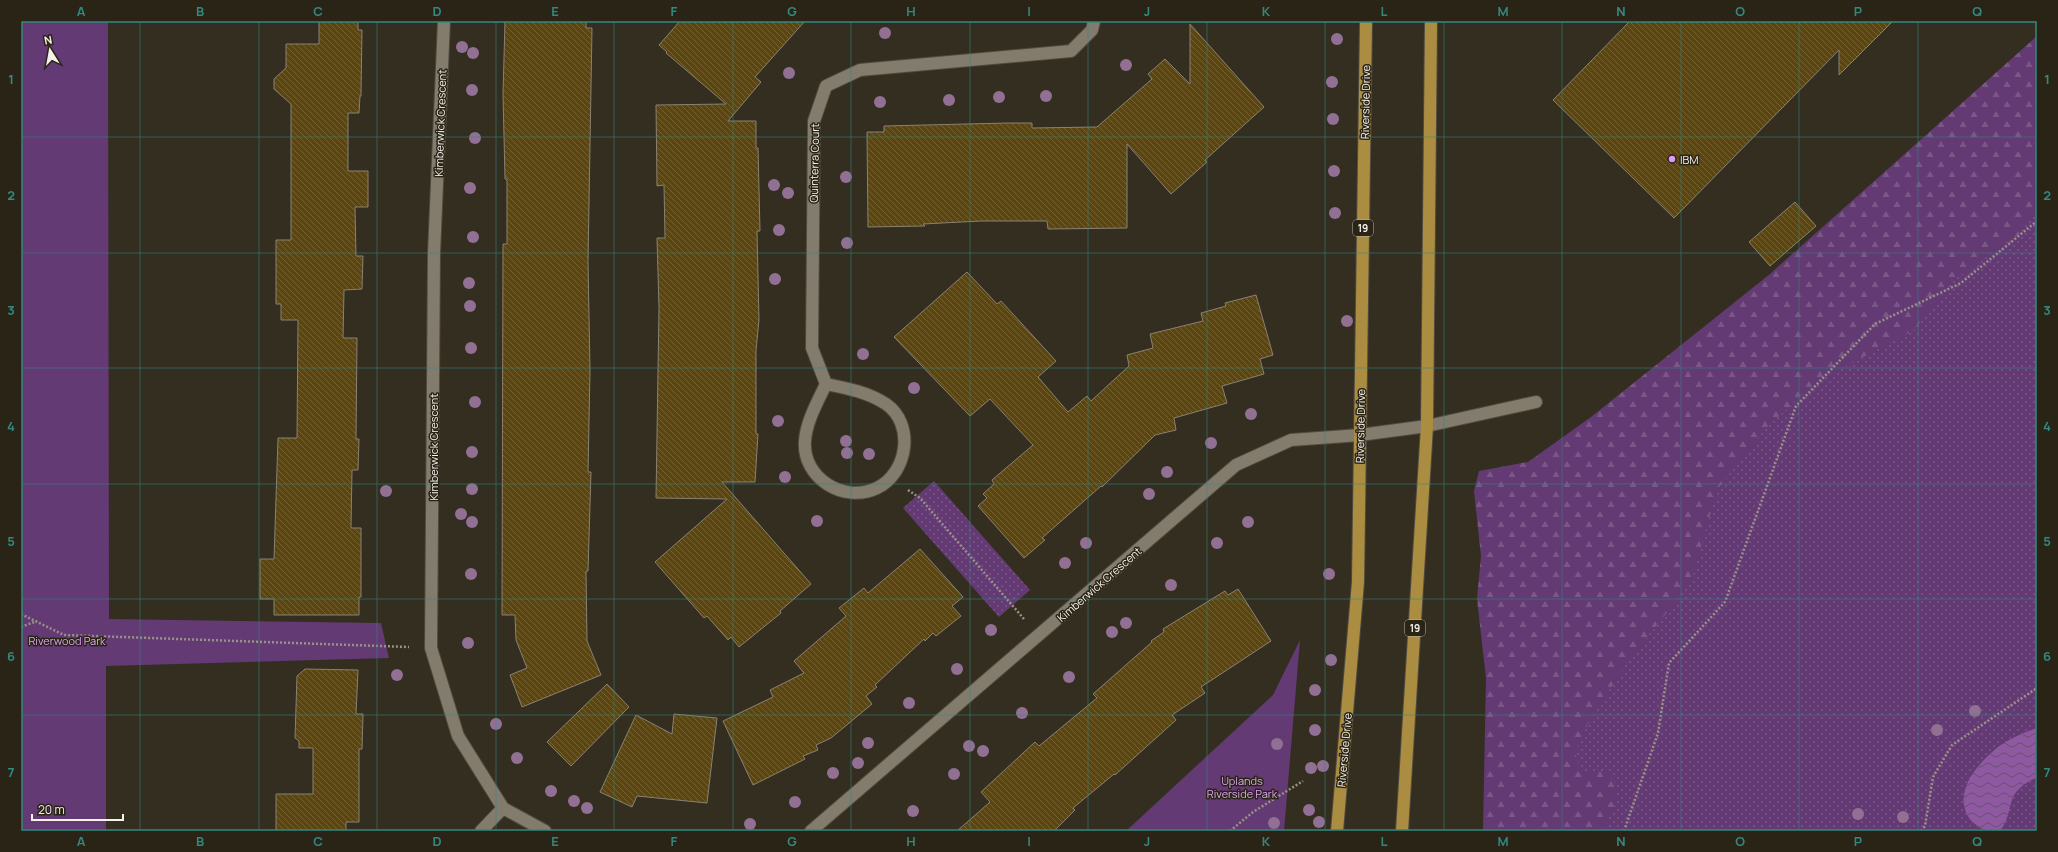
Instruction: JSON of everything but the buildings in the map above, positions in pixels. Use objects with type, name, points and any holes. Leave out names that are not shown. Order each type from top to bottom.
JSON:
[{"type":"main road","name":"Riverside Drive","points":[[1337,831],[1358,582],[1366,21]]},
{"type":"main road","name":"19","points":[[1402,831],[1428,426],[1431,21]]},
{"type":"street","name":"Kimberwick Crescent","points":[[444,21],[434,253],[431,648],[458,736],[503,808],[545,831]]},
{"type":"street","name":"Quinterra Court","points":[[826,384],[812,348],[814,121],[826,86],[860,70],[1070,51],[1092,30],[1094,21]]},
{"type":"street","points":[[826,384],[872,396],[887,405],[898,418],[904,434],[905,447],[901,464],[891,478],[877,488],[855,493],[838,490],[823,482],[812,469],[807,459],[805,441],[809,424],[826,384]]},
{"type":"street","name":"Kimberwick Crescent","points":[[811,831],[1236,465],[1291,440],[1360,435],[1428,426],[1536,402]]},
{"type":"street","points":[[481,831],[503,808]]},
{"type":"path","points":[[1624,831],[1658,733],[1669,663],[1725,602],[1796,406],[1875,324],[1961,283],[2037,221]]},
{"type":"path","points":[[891,478],[920,498],[1038,636]]},
{"type":"path","points":[[21,614],[64,635],[431,648]]},
{"type":"path","points":[[21,627],[37,621]]},
{"type":"path","points":[[1921,831],[1925,826],[1933,777],[1952,745],[2037,688]]},
{"type":"path","points":[[1230,831],[1253,812],[1304,781]]},
{"type":"green space","name":"Riverwood Park","points":[[21,21],[108,21],[109,619],[381,623],[389,658],[106,666],[106,831],[21,831]]},
{"type":"green space","points":[[2037,36],[2037,210],[2018,235],[1952,281],[1914,330],[1816,382],[1767,427],[1717,490],[1691,582],[1628,661],[1588,724],[1575,753],[1582,771],[1613,771],[1616,797],[1605,831],[1483,831],[1486,678],[1477,599],[1481,556],[1474,491],[1479,471],[1528,462],[1591,417],[1770,274]]},
{"type":"green space","points":[[2037,82],[2037,831],[1497,831],[1506,557]]},
{"type":"green space","points":[[934,481],[1030,590],[999,617],[903,508]]},
{"type":"green space","name":"Uplands Riverside Park","points":[[1300,640],[1284,831],[1126,831],[1273,695]]},
{"type":"water","points":[[2037,728],[2037,777],[2016,792],[2012,800],[2006,822],[2000,831],[1986,830],[1974,824],[1968,816],[1964,806],[1966,787],[1970,778],[1983,761],[1998,747],[2017,736]]},
{"type":"place","name":"IBM","points":[[1672,159]]}]
